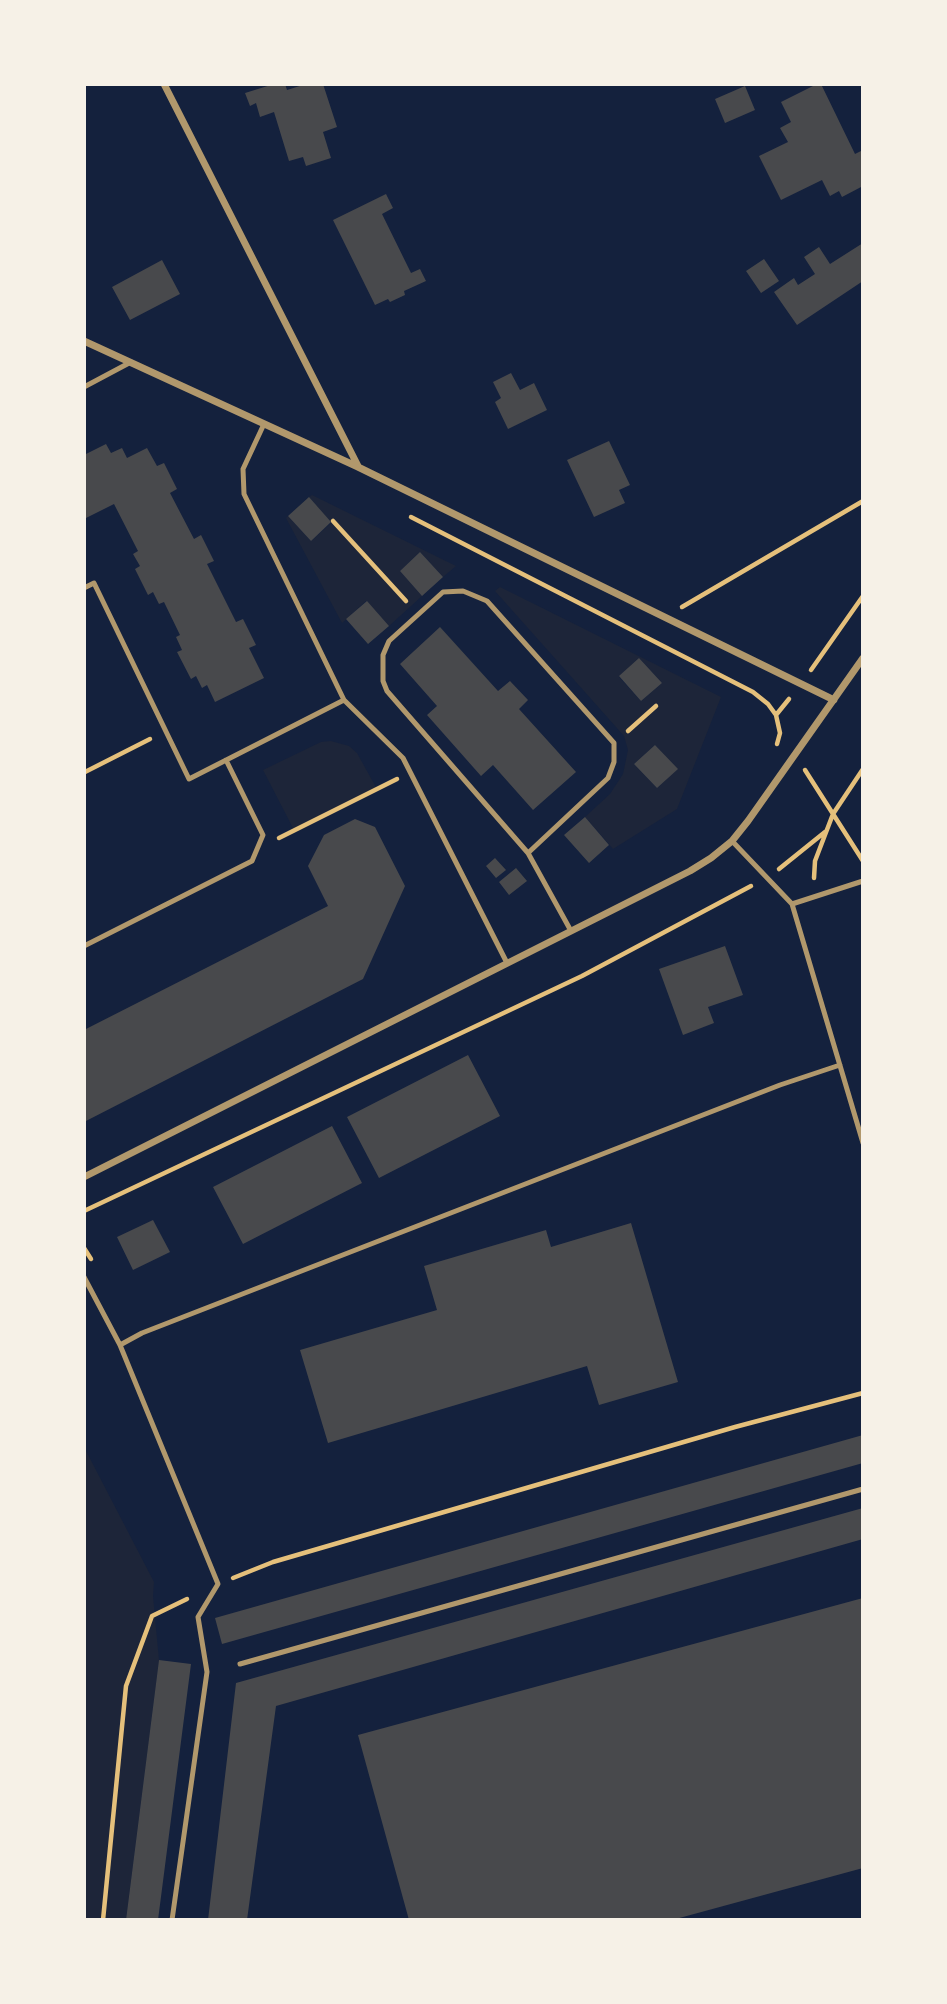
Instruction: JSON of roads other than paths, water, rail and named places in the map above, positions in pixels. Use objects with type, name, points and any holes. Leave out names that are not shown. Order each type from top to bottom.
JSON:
[{"type":"street","points":[[164,84],[358,467]]},
{"type":"street","points":[[84,341],[358,467],[834,700]]},
{"type":"street","points":[[84,1177],[711,858],[732,841],[863,658]]},
{"type":"lane","points":[[84,387],[131,362]]},
{"type":"lane","points":[[264,424],[243,469],[244,494],[344,700],[403,758],[507,963]]},
{"type":"lane","points":[[84,588],[94,583],[189,779],[344,700]]},
{"type":"lane","points":[[528,853],[608,778],[614,762],[614,743],[487,601],[471,593],[453,590],[443,592],[386,647],[381,673],[387,691],[528,853],[571,931]]},
{"type":"lane","points":[[84,946],[252,861],[263,835],[226,760]]},
{"type":"lane","points":[[732,841],[792,904],[863,1143]]},
{"type":"lane","points":[[792,904],[863,881]]},
{"type":"lane","points":[[120,1345],[142,1333],[780,1085],[839,1065]]},
{"type":"lane","points":[[84,1277],[120,1345],[218,1584],[198,1617],[207,1672],[172,1920]]},
{"type":"lane","points":[[240,1664],[863,1489]]}]
